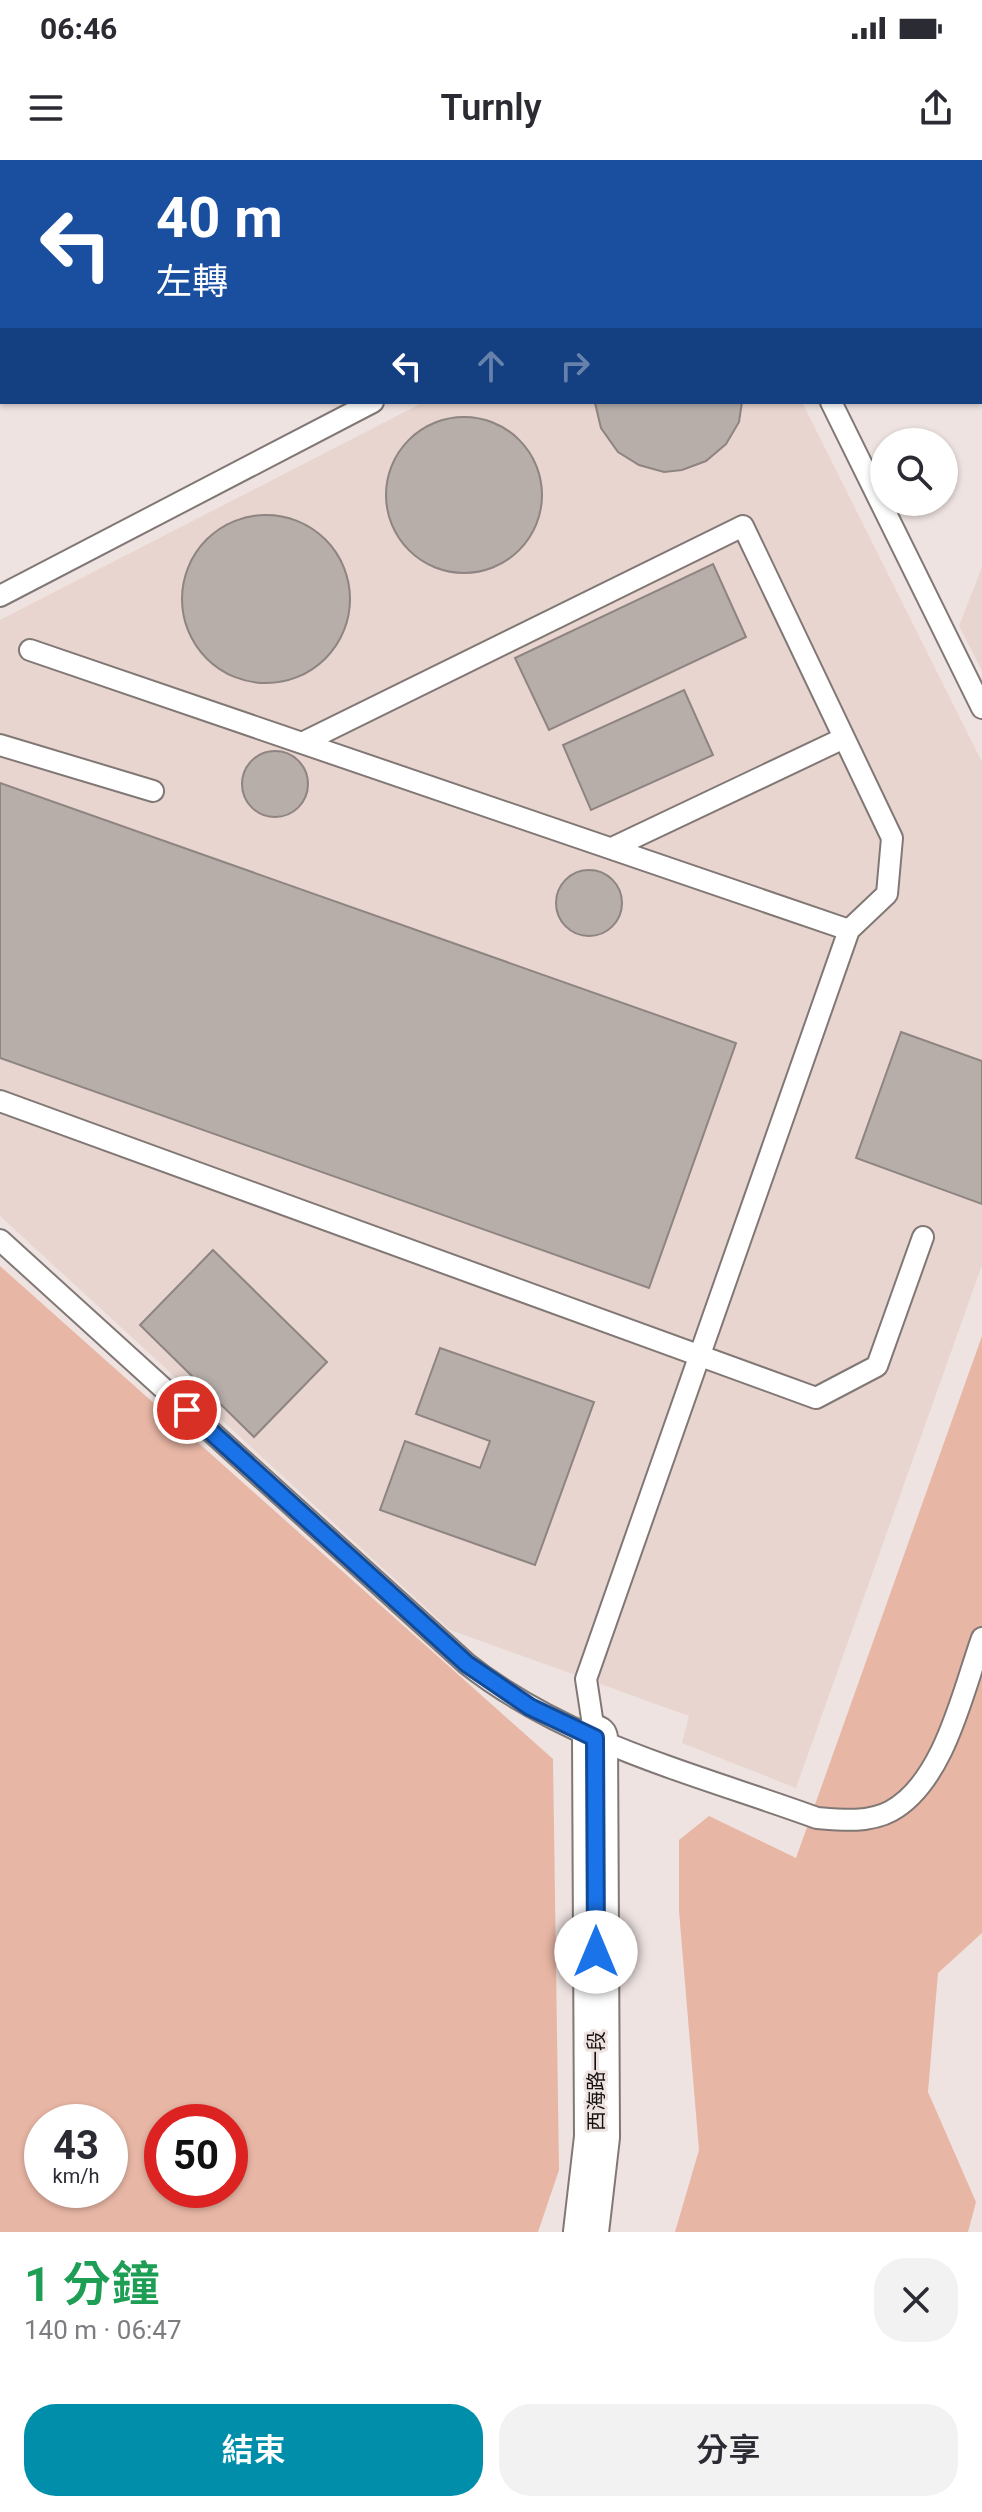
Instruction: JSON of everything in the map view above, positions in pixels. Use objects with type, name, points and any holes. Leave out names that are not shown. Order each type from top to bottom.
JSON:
[{"type":"main road","name":"西海路一段","points":[[586,2232],[597,2137],[595,1738]]},
{"type":"lane","points":[[0,596],[369,404]]},
{"type":"lane","points":[[832,404],[982,708]]},
{"type":"lane","points":[[302,743],[743,526],[892,838],[887,894],[849,930],[586,1679],[595,1738]]},
{"type":"lane","points":[[30,650],[849,930]]},
{"type":"lane","points":[[612,848],[844,738]]},
{"type":"lane","points":[[0,745],[153,791]]},
{"type":"lane","points":[[0,1101],[816,1398],[877,1366],[923,1237]]},
{"type":"lane","points":[[0,1240],[467,1664],[530,1707],[595,1738],[817,1818],[854,1821],[890,1812],[920,1787],[946,1741],[982,1638]]},
{"type":"shaded area","points":[[420,404],[803,404],[982,762],[982,1265],[796,1788],[682,1743],[689,1716],[450,1630],[0,1216],[0,620]]},
{"type":"shaded area","points":[[982,567],[982,671],[959,626]]},
{"type":"shaded area","points":[[0,1266],[553,1759],[559,2170],[538,2232],[0,2232]]},
{"type":"shaded area","points":[[982,1336],[982,1933],[938,1973],[928,2092],[976,2202],[968,2232],[675,2232],[699,2150],[679,1911],[679,1840],[709,1816],[796,1858]]},
{"type":"building","points":[[595,404],[742,404],[739,422],[726,444],[706,461],[682,470],[664,472],[639,465],[618,452],[601,428]]},
{"type":"building","points":[[464,417],[494,423],[519,440],[536,465],[542,495],[536,525],[519,550],[494,567],[464,573],[434,567],[409,550],[392,525],[386,495],[392,465],[409,440],[434,423]]},
{"type":"building","points":[[266,515],[298,522],[325,540],[343,567],[350,599],[343,631],[325,658],[298,676],[266,683],[234,676],[207,658],[189,631],[182,599],[189,567],[207,540],[234,522]]},
{"type":"building","points":[[713,564],[746,637],[549,730],[515,658]]},
{"type":"building","points":[[684,690],[713,755],[591,810],[563,745]]},
{"type":"building","points":[[275,751],[288,754],[298,761],[305,771],[308,784],[305,797],[298,807],[288,814],[275,817],[262,814],[252,807],[245,797],[242,784],[245,771],[252,761],[262,754]]},
{"type":"building","points":[[0,783],[736,1043],[649,1288],[0,1058]]},
{"type":"building","points":[[589,870],[602,873],[612,880],[619,890],[622,903],[619,916],[612,926],[602,933],[589,936],[576,933],[566,926],[559,916],[556,903],[559,890],[566,880],[576,873]]},
{"type":"building","points":[[901,1032],[982,1061],[982,1204],[856,1158]]},
{"type":"building","points":[[213,1250],[327,1362],[254,1437],[140,1325]]},
{"type":"building","points":[[440,1348],[594,1402],[535,1565],[380,1510],[405,1441],[480,1468],[490,1441],[416,1414]]},
{"type":"route","points":[[187,1410],[467,1664],[530,1707],[595,1738],[596,1952]]}]
